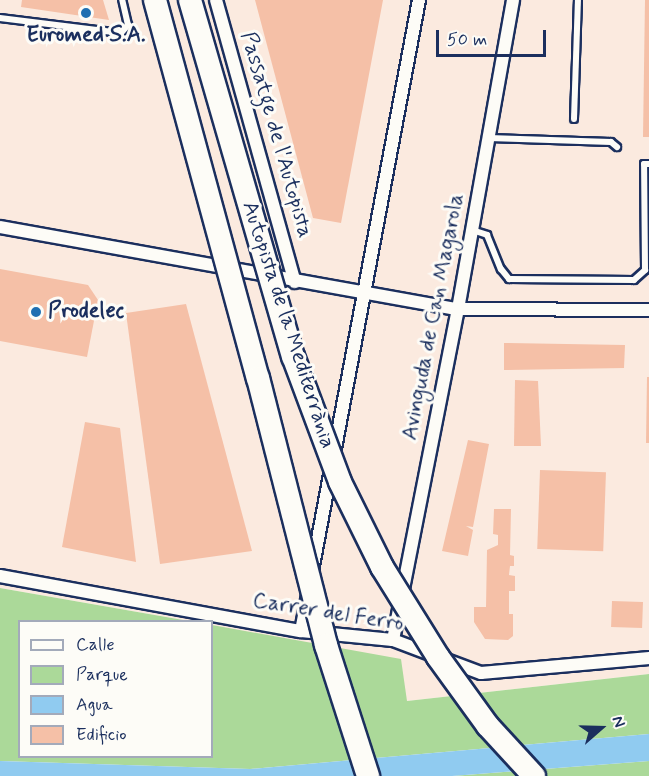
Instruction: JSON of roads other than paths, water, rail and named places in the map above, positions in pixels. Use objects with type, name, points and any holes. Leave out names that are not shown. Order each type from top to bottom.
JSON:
[{"type":"highway","name":"Autopista de la Mediterrània","points":[[155,0],[326,645],[368,776]]},
{"type":"highway","name":"Autopista de la Mediterrània","points":[[190,0],[293,356],[340,482],[382,567],[415,623],[460,690],[534,776]]},
{"type":"street","name":"Passatge de l'Autopista","points":[[216,0],[295,282]]},
{"type":"street","points":[[301,631],[419,0]]},
{"type":"street","name":"Avinguda de Can Magarola","points":[[393,640],[458,309],[513,0]]},
{"type":"street","points":[[0,227],[295,282],[458,309],[649,310]]},
{"type":"street","name":"Carrer del Ferro","points":[[0,576],[301,631],[393,640],[481,673],[649,658]]},
{"type":"lane","points":[[0,18],[121,33],[128,25],[122,0]]},
{"type":"lane","points":[[574,119],[578,0]]},
{"type":"lane","points":[[489,138],[611,142],[617,147]]},
{"type":"lane","points":[[472,230],[487,235],[501,269],[509,279],[634,280],[645,270],[644,164],[649,164]]},
{"type":"water","points":[[649,734],[649,761],[452,776],[0,776],[0,761],[250,769]]},
{"type":"place","name":"Euromed S.A.","points":[[86,13]]},
{"type":"place","name":"Prodelec","points":[[36,312]]}]
